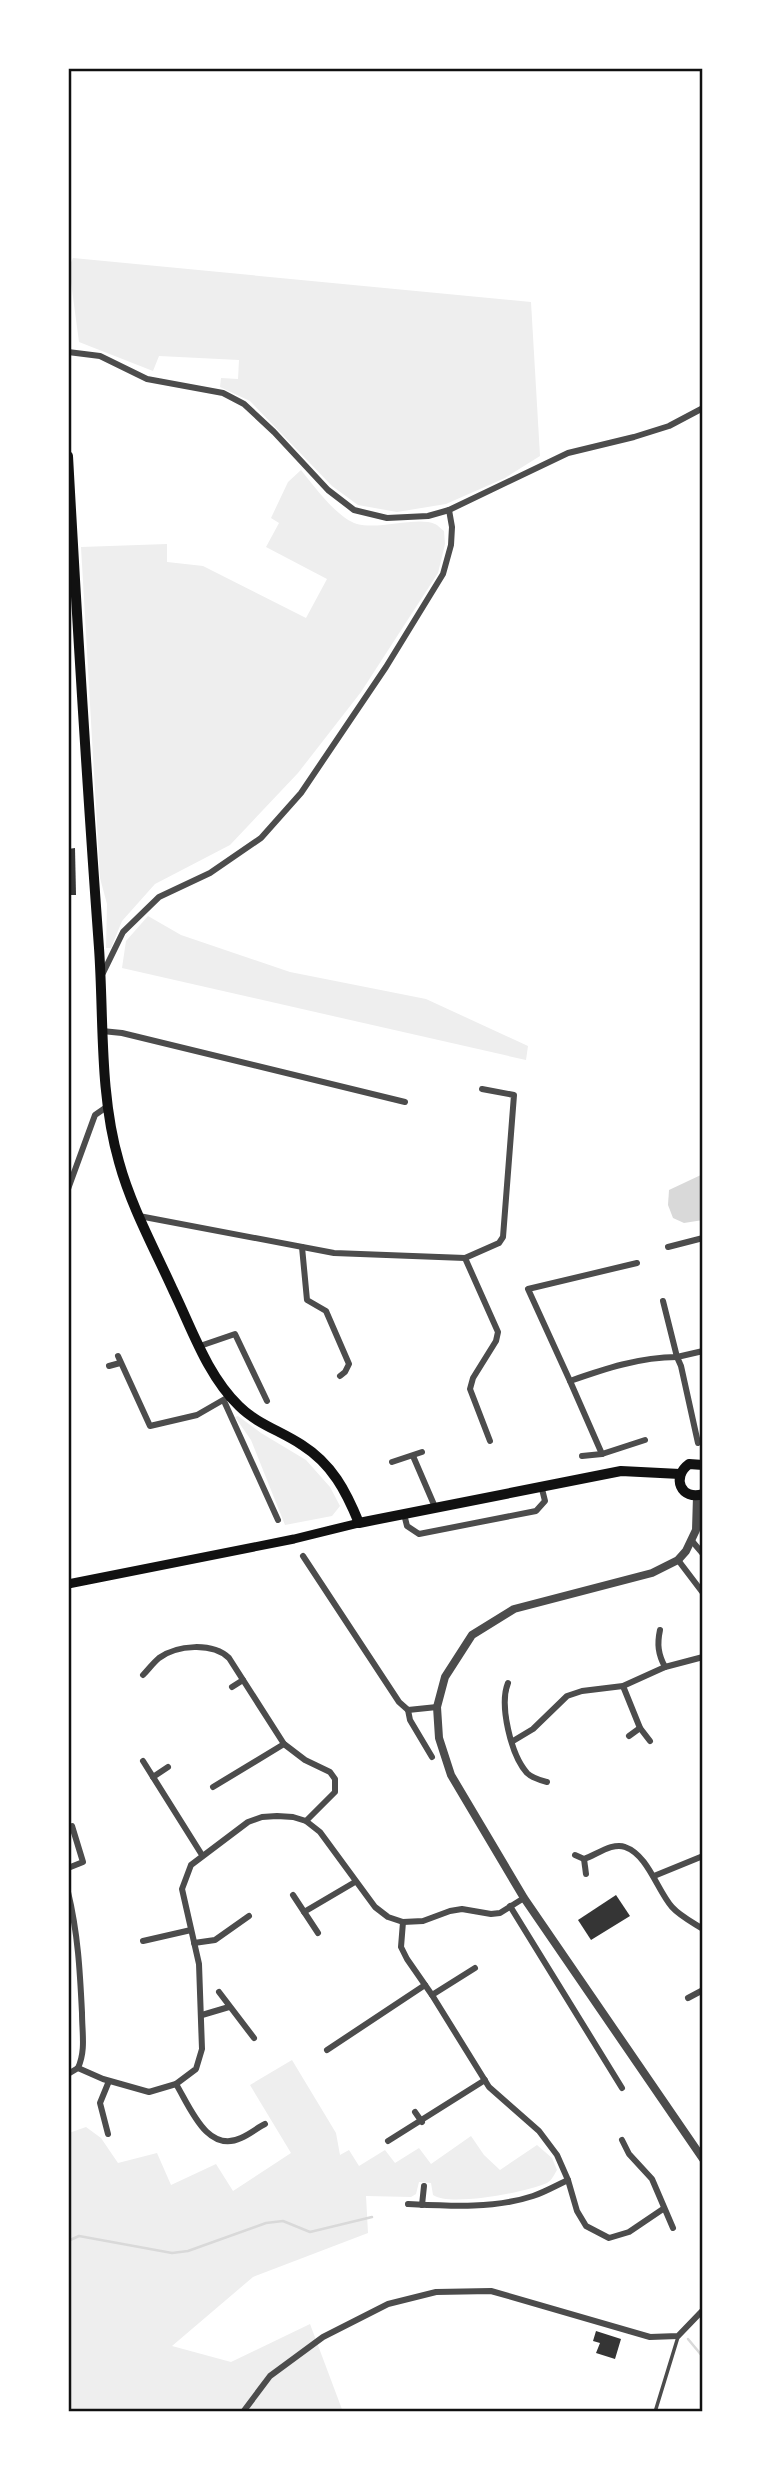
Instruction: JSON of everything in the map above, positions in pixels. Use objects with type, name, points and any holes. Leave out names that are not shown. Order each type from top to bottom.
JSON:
[{"type":"main road","points":[[68,456],[85,765],[101,976],[102,1031],[108,1106],[119,1162],[139,1216],[227,1399],[261,1424],[302,1445],[325,1462],[340,1482],[359,1523]]},
{"type":"main road","points":[[700,1495],[682,1490],[680,1474],[689,1464],[703,1465]]},
{"type":"main road","points":[[68,1584],[294,1539],[541,1485],[621,1471],[680,1474]]},
{"type":"street","points":[[68,352],[100,356],[147,379],[223,393],[244,404],[274,432],[328,491],[354,510],[387,518],[428,516],[449,510],[568,453],[634,438],[668,426],[703,408]]},
{"type":"street","points":[[101,976],[123,933],[159,897],[211,873],[261,838],[301,793],[386,667],[443,574],[451,545],[449,510]]},
{"type":"street","points":[[102,1031],[121,1033],[405,1102]]},
{"type":"street","points":[[139,1216],[334,1253],[465,1258],[499,1243],[503,1237],[506,1214],[514,1095],[482,1089]]},
{"type":"street","points":[[68,1189],[95,1115],[108,1106]]},
{"type":"street","points":[[668,1247],[703,1238]]},
{"type":"street","points":[[302,1247],[307,1300],[326,1311],[349,1364],[345,1373],[340,1376]]},
{"type":"street","points":[[465,1258],[498,1332],[496,1341],[473,1378],[470,1389],[490,1441]]},
{"type":"street","points":[[602,1454],[528,1289],[637,1264]]},
{"type":"street","points":[[663,1301],[698,1443]]},
{"type":"street","points":[[200,1346],[235,1334],[267,1401]]},
{"type":"street","points":[[570,1381],[658,1357],[677,1357],[703,1351]]},
{"type":"street","points":[[109,1366],[120,1360],[150,1426],[197,1415],[227,1399],[278,1520]]},
{"type":"street","points":[[582,1457],[602,1454],[645,1440]]},
{"type":"street","points":[[392,1462],[422,1452]]},
{"type":"street","points":[[413,1456],[435,1507]]},
{"type":"street","points":[[404,1514],[407,1526],[419,1534],[536,1511],[545,1501],[541,1485]]},
{"type":"street","points":[[700,1495],[696,1530],[692,1541],[677,1560],[652,1573],[514,1608],[472,1635],[445,1676],[437,1707],[439,1738],[451,1775],[524,1898],[703,2159]]},
{"type":"street","points":[[692,1541],[703,1554]]},
{"type":"street","points":[[314,1559],[305,1560],[379,1674],[408,1710],[410,1720],[432,1757]]},
{"type":"street","points":[[677,1560],[703,1593]]},
{"type":"street","points":[[660,1630],[654,1641],[665,1667]]},
{"type":"street","points":[[143,1675],[159,1658],[180,1650],[213,1647],[229,1658],[284,1744],[305,1760],[330,1772],[335,1779],[335,1792],[306,1821]]},
{"type":"street","points":[[513,1741],[533,1729],[567,1696],[582,1691],[623,1686],[665,1667],[703,1657]]},
{"type":"street","points":[[232,1688],[243,1680]]},
{"type":"street","points":[[508,1683],[503,1705],[521,1763],[535,1779],[547,1782]]},
{"type":"street","points":[[623,1686],[640,1728],[650,1741]]},
{"type":"street","points":[[408,1710],[437,1707]]},
{"type":"street","points":[[629,1736],[640,1728]]},
{"type":"street","points":[[213,1787],[284,1744]]},
{"type":"street","points":[[143,1761],[202,1855]]},
{"type":"street","points":[[153,1777],[168,1767]]},
{"type":"street","points":[[532,1787],[535,1779]]},
{"type":"street","points":[[78,2068],[109,2081],[149,2092],[176,2084],[196,2068],[202,2049],[199,1964],[182,1889],[191,1865],[202,1855],[237,1829],[262,1817],[293,1817],[306,1821],[320,1832],[375,1907],[388,1917],[403,1922],[423,1921],[450,1910],[500,1913],[524,1898]]},
{"type":"street","points":[[68,1868],[83,1863],[72,1826]]},
{"type":"street","points":[[575,1855],[584,1859],[613,1847],[625,1846],[654,1876],[672,1906],[683,1917],[703,1929]]},
{"type":"street","points":[[654,1876],[703,1856]]},
{"type":"street","points":[[584,1859],[586,1874]]},
{"type":"street","points":[[304,1912],[355,1882]]},
{"type":"street","points":[[68,1892],[79,1948],[84,2045],[78,2068],[68,2074]]},
{"type":"street","points":[[293,1895],[318,1933]]},
{"type":"street","points":[[510,1906],[622,2088]]},
{"type":"street","points":[[194,1943],[215,1940],[249,1916]]},
{"type":"street","points":[[403,1922],[401,1947],[485,2080],[509,2106],[539,2131],[557,2155],[577,2211],[586,2226],[610,2238],[629,2232],[663,2209]]},
{"type":"street","points":[[143,1941],[191,1930]]},
{"type":"street","points":[[68,1950],[79,1948]]},
{"type":"street","points":[[432,1995],[475,1968]]},
{"type":"street","points":[[327,2050],[425,1985]]},
{"type":"street","points":[[688,1998],[703,1990]]},
{"type":"street","points":[[219,1992],[254,2038]]},
{"type":"street","points":[[202,2015],[229,2007]]},
{"type":"street","points":[[388,2141],[485,2080]]},
{"type":"street","points":[[108,2134],[100,2103],[109,2081]]},
{"type":"street","points":[[176,2084],[205,2131],[220,2141],[240,2139],[265,2124]]},
{"type":"street","points":[[415,2112],[422,2122]]},
{"type":"street","points":[[622,2140],[629,2154],[652,2179],[673,2228]]},
{"type":"street","points":[[408,2204],[457,2206],[510,2200],[532,2196],[568,2180]]},
{"type":"street","points":[[422,2204],[424,2186]]},
{"type":"street","points":[[243,2412],[270,2375],[323,2337],[388,2304],[436,2292],[491,2291],[650,2337],[678,2336],[703,2310]]},
{"type":"lane","points":[[655,2412],[678,2336]]},
{"type":"shaded area","points":[[73,258],[531,302],[540,456],[505,478],[446,504],[397,512],[358,505],[332,486],[250,401],[220,387],[221,378],[238,379],[239,360],[159,356],[153,371],[79,342],[69,267]]},
{"type":"shaded area","points":[[301,470],[319,493],[349,521],[366,525],[418,521],[437,525],[444,531],[445,544],[438,573],[361,692],[298,773],[230,845],[155,884],[122,921],[111,948],[106,948],[107,904],[100,878],[81,547],[167,544],[167,562],[203,566],[306,618],[327,579],[266,547],[279,523],[271,518],[288,482]]},
{"type":"shaded area","points":[[148,916],[181,935],[290,972],[426,999],[528,1046],[526,1060],[122,968],[126,941]]},
{"type":"shaded area","points":[[703,1174],[703,1220],[684,1223],[673,1218],[668,1205],[669,1190]]},
{"type":"shaded area","points":[[238,1416],[306,1460],[330,1487],[340,1506],[332,1516],[285,1525],[251,1440],[235,1417]]},
{"type":"shaded area","points":[[292,2060],[336,2133],[340,2155],[349,2150],[359,2166],[385,2150],[395,2163],[419,2148],[431,2164],[471,2136],[484,2155],[500,2170],[537,2145],[552,2158],[557,2170],[547,2183],[489,2197],[442,2198],[433,2195],[431,2183],[419,2182],[416,2194],[411,2197],[366,2196],[368,2233],[253,2277],[172,2346],[231,2362],[310,2324],[343,2412],[68,2412],[69,2133],[86,2127],[101,2138],[118,2163],[157,2153],[171,2185],[216,2164],[233,2191],[291,2153],[250,2085]]},
{"type":"building","points":[[75,848],[76,895],[68,895],[68,849]]},
{"type":"building","points":[[616,1895],[630,1916],[591,1940],[578,1920]]},
{"type":"building","points":[[596,2331],[621,2339],[615,2359],[596,2353],[600,2343],[593,2341]]},
{"type":"waterway","points":[[68,2241],[79,2236],[172,2253],[188,2251],[266,2223],[283,2221],[310,2232],[372,2217]]},
{"type":"waterway","points":[[688,2339],[703,2357]]}]
